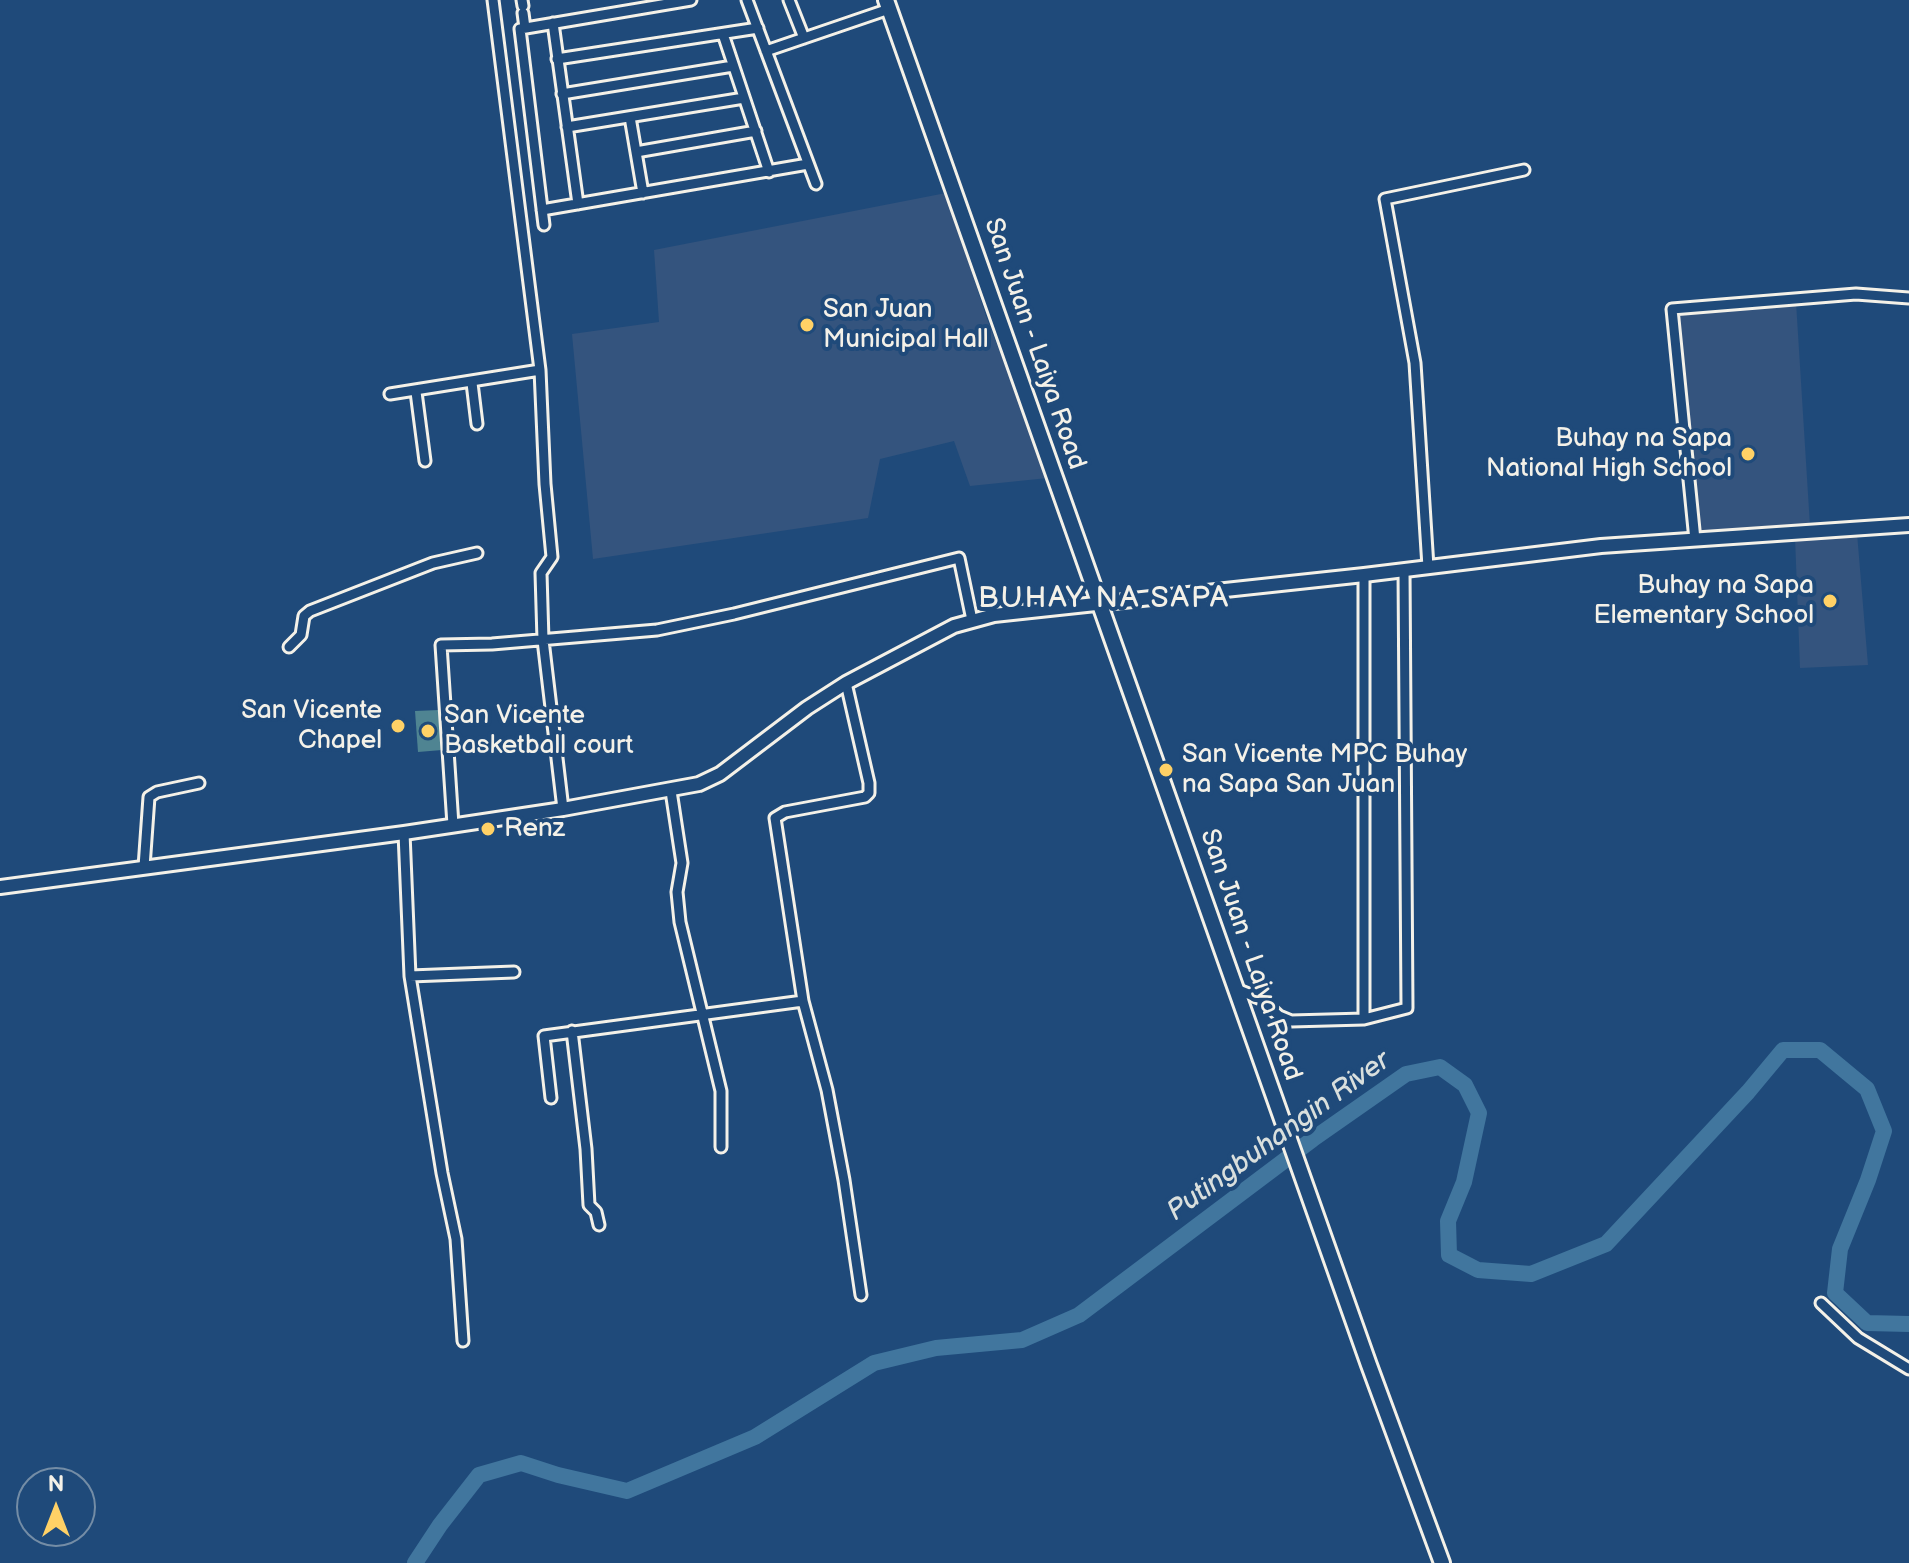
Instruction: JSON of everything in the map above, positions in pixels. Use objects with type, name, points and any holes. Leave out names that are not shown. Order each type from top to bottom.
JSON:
[{"type":"main road","name":"San Juan - Laiya Road","points":[[888,5],[1442,1563]]},
{"type":"street","points":[[493,0],[540,370],[552,557],[541,573],[543,640],[563,809]]},
{"type":"street","points":[[544,225],[520,29],[691,0]]},
{"type":"street","points":[[747,0],[816,184]]},
{"type":"street","points":[[789,0],[804,38]]},
{"type":"street","points":[[766,51],[888,5]]},
{"type":"street","points":[[523,6],[525,28]]},
{"type":"street","points":[[553,23],[578,204]]},
{"type":"street","points":[[557,59],[758,28]]},
{"type":"street","points":[[723,34],[769,172]]},
{"type":"street","points":[[562,94],[733,66]]},
{"type":"street","points":[[567,127],[744,98]]},
{"type":"street","points":[[630,117],[643,193]]},
{"type":"street","points":[[636,152],[756,131]]},
{"type":"street","points":[[515,135],[533,133]]},
{"type":"street","points":[[542,210],[808,164]]},
{"type":"street","points":[[1428,567],[1415,363],[1385,199],[1524,170]]},
{"type":"street","points":[[1695,540],[1672,309],[1856,294],[1909,298]]},
{"type":"street","points":[[390,394],[540,370]]},
{"type":"street","points":[[472,383],[477,424]]},
{"type":"street","points":[[416,392],[425,461]]},
{"type":"street","points":[[0,887],[404,833],[699,784],[720,774],[807,708],[846,683],[944,631],[994,615],[1601,546],[1909,525]]},
{"type":"street","points":[[289,647],[301,635],[304,616],[310,611],[433,563],[477,553]]},
{"type":"street","points":[[453,825],[441,645],[657,630],[959,558],[972,620]]},
{"type":"street","points":[[1236,989],[1261,999],[1279,1016],[1291,1021],[1364,1019],[1407,1008],[1404,570]]},
{"type":"street","points":[[1364,575],[1364,1019]]},
{"type":"street","points":[[846,683],[869,793],[865,797],[785,812],[775,818],[803,1001],[827,1090],[861,1295]]},
{"type":"street","points":[[144,867],[149,797],[157,792],[199,783]]},
{"type":"street","points":[[671,791],[682,863],[678,906],[721,1091],[721,1147]]},
{"type":"street","points":[[404,833],[410,976],[442,1173],[456,1239],[463,1341]]},
{"type":"street","points":[[410,976],[514,972]]},
{"type":"street","points":[[551,1098],[544,1036],[803,1001]]},
{"type":"street","points":[[572,1031],[586,1149],[589,1205],[596,1212],[599,1225]]},
{"type":"street","points":[[1821,1303],[1858,1338],[1909,1369]]},
{"type":"shaded area","points":[[946,193],[986,316],[1048,478],[970,486],[954,441],[880,459],[868,518],[593,559],[572,334],[659,322],[654,250]]},
{"type":"shaded area","name":"Buhay na Sapa National High School","points":[[1796,302],[1810,526],[1698,533],[1684,384],[1680,380],[1677,312]]},
{"type":"shaded area","name":"Buhay na Sapa Elementary School","points":[[1857,533],[1868,665],[1800,668],[1795,537]]},
{"type":"green space","name":"San Vicente Basketball court","points":[[439,710],[442,750],[418,752],[415,711]]},
{"type":"waterway","name":"Putingbuhangin River","points":[[415,1563],[479,1475],[521,1463],[627,1491],[755,1437],[874,1363],[936,1348],[1022,1340],[1079,1315],[1313,1139],[1406,1074],[1440,1067],[1465,1085],[1479,1113],[1464,1182],[1448,1221],[1449,1255],[1478,1270],[1531,1274],[1606,1244],[1748,1092],[1783,1050],[1820,1050],[1867,1089],[1884,1131],[1840,1249],[1835,1293],[1867,1323],[1909,1324]]},
{"type":"place","name":"San Juan Municipal Hall","points":[[807,325]]},
{"type":"place","name":"Buhay na Sapa National High School","points":[[1748,454]]},
{"type":"place","name":"Buhay na Sapa Elementary School","points":[[1830,601]]},
{"type":"place","name":"San Vicente Chapel","points":[[398,726]]},
{"type":"place","name":"San Vicente Basketball court","points":[[428,731]]},
{"type":"place","name":"San Vicente MPC Buhay na Sapa San Juan","points":[[1166,770]]},
{"type":"place","name":"Renz","points":[[488,829]]},
{"type":"district","name":"BUHAY NA SAPA","points":[[1104,599]]}]
